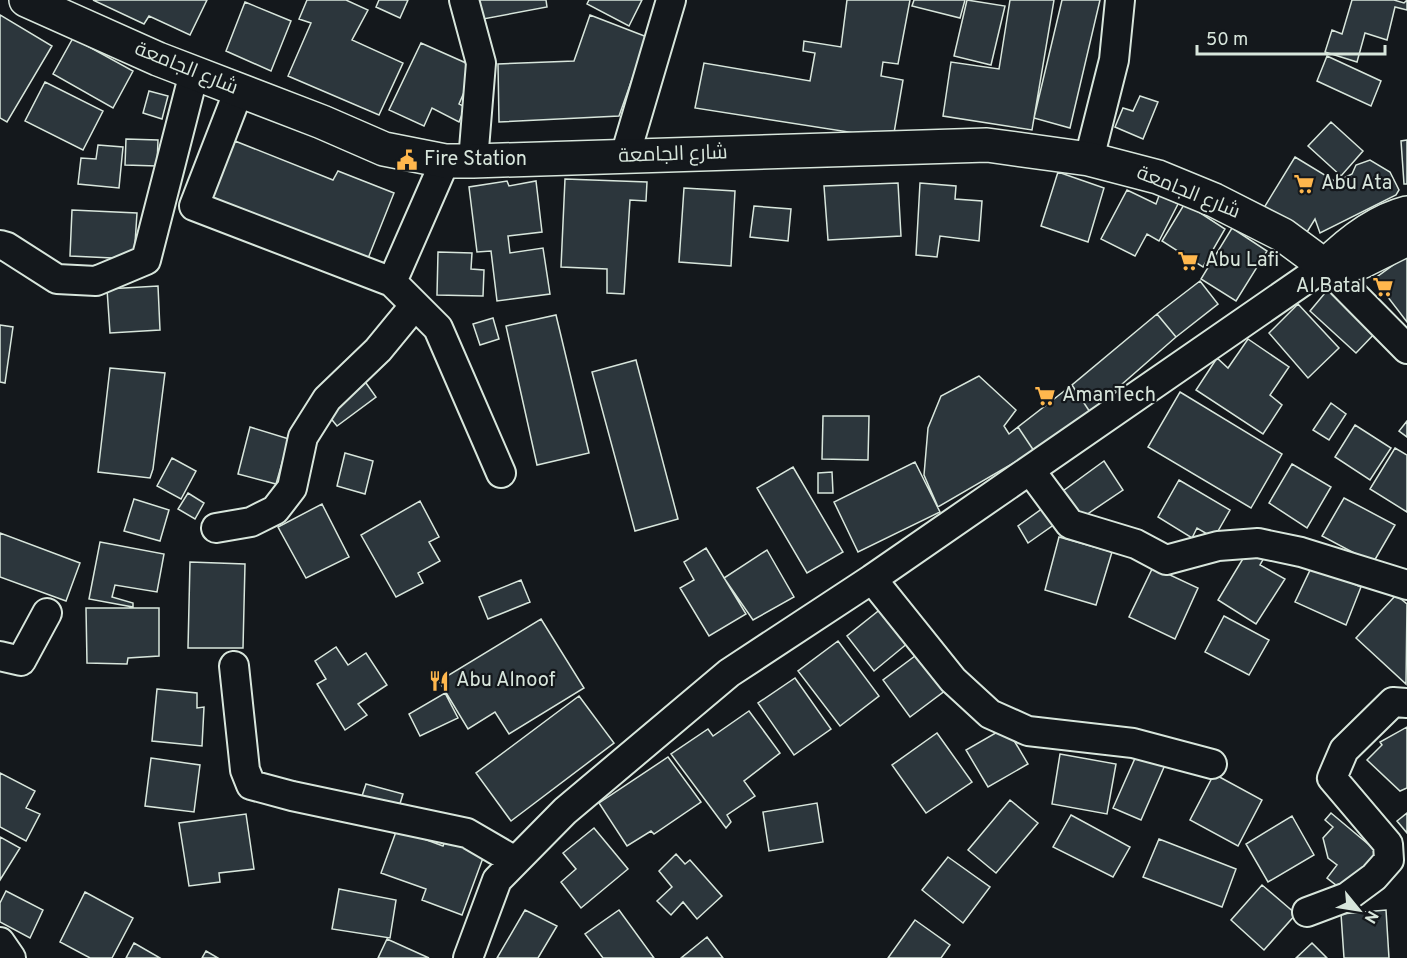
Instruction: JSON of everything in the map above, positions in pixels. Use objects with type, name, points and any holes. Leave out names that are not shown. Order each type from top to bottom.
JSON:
[{"type":"main road","name":"شارع الجامعة","points":[[26,0],[158,59],[384,148],[459,161],[987,145],[1089,159],[1158,177],[1214,200],[1282,236],[1325,266]]},
{"type":"main road","points":[[1325,266],[1345,247],[1392,217],[1407,213]]},
{"type":"main road","points":[[1325,266],[1361,262],[1407,239]]},
{"type":"street","points":[[392,282],[459,161],[481,63],[464,0]]},
{"type":"street","points":[[625,156],[671,0]]},
{"type":"street","points":[[1089,159],[1114,60],[1120,0]]},
{"type":"street","points":[[0,245],[7,246],[57,279],[96,281],[146,260],[194,73]]},
{"type":"street","points":[[238,90],[194,206],[392,282],[438,328],[501,473]]},
{"type":"street","points":[[468,958],[497,880],[565,811],[729,674],[872,579],[1325,266],[1407,349]]},
{"type":"street","points":[[216,528],[251,522],[275,510],[292,488],[303,437],[327,399],[378,350],[415,305]]},
{"type":"street","points":[[1030,470],[1070,524],[1136,544],[1166,560],[1218,546],[1258,543],[1301,552],[1407,585]]},
{"type":"street","points":[[872,579],[953,680],[990,714],[1028,730],[1133,743],[1212,764]]},
{"type":"street","points":[[0,656],[21,661],[46,613]]},
{"type":"street","points":[[234,666],[245,770],[251,785],[292,796],[467,832],[515,861]]},
{"type":"street","points":[[1307,912],[1347,897],[1374,877],[1389,860],[1388,844],[1332,778],[1344,750],[1393,702],[1407,703]]},
{"type":"street","points":[[0,942],[11,958]]},
{"type":"building","points":[[93,0],[207,0],[190,35],[149,16],[144,24]]},
{"type":"building","points":[[307,0],[346,0],[368,10],[352,40],[403,63],[379,115],[288,76],[311,23],[299,19]]},
{"type":"building","points":[[379,0],[408,0],[400,18],[376,7]]},
{"type":"building","points":[[474,0],[546,0],[547,7],[478,20]]},
{"type":"building","points":[[589,0],[642,0],[629,26],[587,4]]},
{"type":"building","points":[[847,0],[910,0],[898,64],[883,62],[881,76],[903,80],[893,139],[695,108],[704,63],[810,81],[815,53],[803,51],[804,41],[841,47]]},
{"type":"building","points":[[914,0],[965,0],[960,18],[912,6]]},
{"type":"building","points":[[967,0],[1005,6],[991,65],[954,56]]},
{"type":"building","points":[[1010,0],[1054,0],[1032,130],[943,116],[951,62],[999,69]]},
{"type":"building","points":[[1062,0],[1100,0],[1070,128],[1034,118]]},
{"type":"building","points":[[1352,0],[1394,0],[1404,3],[1407,0],[1407,10],[1395,7],[1387,40],[1365,33],[1357,62],[1325,52],[1332,30],[1342,34]]},
{"type":"building","points":[[245,2],[291,21],[271,71],[226,51]]},
{"type":"building","points":[[0,15],[52,46],[7,122],[0,118]]},
{"type":"building","points":[[590,15],[647,37],[619,116],[499,122],[498,64],[574,61]]},
{"type":"building","points":[[73,38],[133,71],[113,108],[53,74]]},
{"type":"building","points":[[421,43],[475,67],[459,104],[465,107],[459,122],[432,108],[424,126],[389,110]]},
{"type":"building","points":[[1327,56],[1381,81],[1371,106],[1317,81]]},
{"type":"building","points":[[45,82],[103,111],[83,150],[25,121]]},
{"type":"building","points":[[149,91],[168,96],[162,119],[143,113]]},
{"type":"building","points":[[1140,96],[1158,102],[1143,139],[1115,127],[1123,108],[1133,111]]},
{"type":"building","points":[[1331,122],[1363,151],[1341,176],[1308,146]]},
{"type":"building","points":[[126,139],[158,140],[157,166],[125,165]]},
{"type":"building","points":[[1407,140],[1407,184],[1404,184],[1401,141]]},
{"type":"building","points":[[235,141],[333,180],[338,171],[394,193],[365,266],[210,203]]},
{"type":"building","points":[[98,145],[123,147],[119,188],[78,184],[81,158],[96,159]]},
{"type":"building","points":[[1295,157],[1336,182],[1352,174],[1356,165],[1370,160],[1390,172],[1399,190],[1396,195],[1320,233],[1315,219],[1304,237],[1262,211]]},
{"type":"building","points":[[1058,172],[1104,188],[1088,242],[1041,226]]},
{"type":"building","points":[[565,179],[647,182],[646,201],[630,200],[624,294],[607,293],[607,269],[561,267]]},
{"type":"building","points":[[507,181],[509,186],[536,181],[542,232],[508,236],[510,253],[543,248],[550,294],[497,301],[491,251],[477,252],[469,187]]},
{"type":"building","points":[[898,183],[901,236],[828,240],[824,186]]},
{"type":"building","points":[[920,183],[956,186],[955,199],[982,201],[979,241],[940,236],[937,257],[916,255]]},
{"type":"building","points":[[684,188],[735,191],[731,266],[679,262]]},
{"type":"building","points":[[1127,190],[1156,204],[1160,193],[1178,204],[1159,241],[1147,234],[1135,256],[1101,239]]},
{"type":"building","points":[[1185,203],[1225,229],[1203,267],[1162,241]]},
{"type":"building","points":[[754,206],[791,209],[788,241],[750,237]]},
{"type":"building","points":[[72,210],[137,213],[134,259],[70,256]]},
{"type":"building","points":[[1232,228],[1267,251],[1236,301],[1201,279]]},
{"type":"building","points":[[438,252],[472,253],[471,269],[484,270],[483,296],[437,295]]},
{"type":"building","points":[[1407,255],[1407,322],[1374,279]]},
{"type":"building","points":[[1200,281],[1218,304],[1176,337],[1157,314]]},
{"type":"building","points":[[158,286],[160,330],[110,333],[107,289]]},
{"type":"building","points":[[1330,287],[1378,330],[1356,353],[1310,311]]},
{"type":"building","points":[[1298,304],[1339,348],[1308,378],[1269,333]]},
{"type":"building","points":[[1157,314],[1176,337],[1090,412],[1072,385]]},
{"type":"building","points":[[556,315],[589,453],[537,465],[506,326]]},
{"type":"building","points":[[493,318],[499,339],[480,345],[473,324]]},
{"type":"building","points":[[0,325],[13,327],[5,383],[0,382]]},
{"type":"building","points":[[1248,339],[1289,367],[1270,395],[1282,405],[1263,434],[1196,390],[1217,358],[1228,368]]},
{"type":"building","points":[[636,360],[678,519],[635,531],[592,372]]},
{"type":"building","points":[[110,368],[165,373],[150,478],[98,472]]},
{"type":"building","points":[[361,376],[376,397],[337,426],[328,415]]},
{"type":"building","points":[[979,376],[1016,410],[1004,426],[1009,434],[1018,427],[1034,451],[938,507],[924,475],[928,428],[941,396]]},
{"type":"building","points":[[1072,385],[1090,412],[1034,451],[1018,427]]},
{"type":"building","points":[[1180,392],[1282,454],[1251,508],[1148,447]]},
{"type":"building","points":[[1331,403],[1346,414],[1329,440],[1313,430]]},
{"type":"building","points":[[823,416],[869,416],[868,460],[822,459]]},
{"type":"building","points":[[1407,421],[1407,437],[1399,431]]},
{"type":"building","points":[[1355,425],[1391,448],[1370,480],[1335,457]]},
{"type":"building","points":[[250,427],[289,439],[276,484],[238,474]]},
{"type":"building","points":[[1395,448],[1407,455],[1407,512],[1370,489]]},
{"type":"building","points":[[345,453],[373,461],[365,494],[337,486]]},
{"type":"building","points":[[172,458],[196,471],[181,499],[157,486]]},
{"type":"building","points":[[1104,461],[1123,490],[1083,517],[1063,491]]},
{"type":"building","points":[[915,462],[940,512],[858,552],[834,502]]},
{"type":"building","points":[[1292,464],[1331,487],[1307,528],[1269,503]]},
{"type":"building","points":[[793,467],[843,552],[807,573],[757,488]]},
{"type":"building","points":[[832,472],[833,493],[818,493],[818,473]]},
{"type":"building","points":[[1179,480],[1230,510],[1214,538],[1197,528],[1192,538],[1158,517]]},
{"type":"building","points":[[188,493],[204,503],[195,519],[178,509]]},
{"type":"building","points":[[1344,498],[1395,525],[1373,563],[1322,536]]},
{"type":"building","points":[[134,499],[169,510],[160,541],[124,531]]},
{"type":"building","points":[[420,501],[439,537],[429,542],[440,561],[418,573],[423,583],[396,597],[361,535]]},
{"type":"building","points":[[1050,503],[1062,519],[1028,543],[1018,526]]},
{"type":"building","points":[[322,504],[349,557],[306,578],[278,527]]},
{"type":"building","points":[[0,533],[80,563],[66,601],[0,577]]},
{"type":"building","points":[[1059,537],[1112,552],[1096,605],[1045,590]]},
{"type":"building","points":[[100,542],[164,554],[157,592],[115,585],[112,597],[133,603],[133,607],[89,599]]},
{"type":"building","points":[[1250,547],[1265,556],[1260,565],[1285,579],[1256,624],[1218,600]]},
{"type":"building","points":[[706,548],[746,614],[709,636],[680,588],[694,580],[684,562]]},
{"type":"building","points":[[767,550],[794,597],[753,620],[724,578]]},
{"type":"building","points":[[190,562],[245,564],[243,648],[188,648]]},
{"type":"building","points":[[1312,566],[1361,587],[1346,625],[1295,602]]},
{"type":"building","points":[[1153,567],[1198,588],[1175,639],[1129,617]]},
{"type":"building","points":[[521,580],[530,602],[488,619],[479,597]]},
{"type":"building","points":[[1396,595],[1407,604],[1406,684],[1356,638]]},
{"type":"building","points":[[887,604],[914,638],[874,671],[847,636]]},
{"type":"building","points":[[86,608],[159,608],[159,656],[128,658],[127,664],[87,663]]},
{"type":"building","points":[[1224,616],[1269,640],[1249,675],[1205,652]]},
{"type":"building","points":[[541,619],[584,688],[509,734],[495,712],[468,729],[439,681]]},
{"type":"building","points":[[838,641],[879,696],[840,726],[798,671]]},
{"type":"building","points":[[336,647],[348,665],[366,653],[387,685],[358,704],[367,715],[345,730],[317,684],[326,679],[315,661]]},
{"type":"building","points":[[923,650],[950,687],[910,717],[883,680]]},
{"type":"building","points":[[795,678],[831,729],[794,755],[758,703]]},
{"type":"building","points":[[157,689],[197,693],[197,708],[204,707],[202,746],[152,741]]},
{"type":"building","points":[[445,693],[458,718],[420,736],[409,714]]},
{"type":"building","points":[[579,696],[614,743],[511,821],[476,773]]},
{"type":"building","points":[[749,711],[780,753],[744,781],[755,796],[727,815],[731,822],[726,828],[671,754],[708,729],[713,736]]},
{"type":"building","points":[[1006,727],[1028,764],[988,787],[966,750]]},
{"type":"building","points":[[1407,727],[1407,788],[1400,791],[1367,760],[1382,745],[1380,742]]},
{"type":"building","points":[[937,733],[972,782],[926,813],[892,765]]},
{"type":"building","points":[[1140,747],[1168,758],[1141,820],[1113,808]]},
{"type":"building","points":[[1060,754],[1116,764],[1107,814],[1052,804]]},
{"type":"building","points":[[668,757],[701,802],[654,834],[651,831],[627,846],[599,803]]},
{"type":"building","points":[[151,758],[200,765],[194,812],[145,806]]},
{"type":"building","points":[[0,773],[35,791],[26,808],[40,814],[26,841],[0,827]]},
{"type":"building","points":[[1214,774],[1262,800],[1238,846],[1190,820]]},
{"type":"building","points":[[366,784],[403,794],[397,813],[360,802]]},
{"type":"building","points":[[1010,800],[1038,823],[996,873],[968,850]]},
{"type":"building","points":[[817,803],[823,842],[769,851],[763,812]]},
{"type":"building","points":[[1331,813],[1380,854],[1341,889],[1327,878],[1337,865],[1328,858],[1323,838],[1333,827],[1325,820]]},
{"type":"building","points":[[1407,813],[1407,833],[1397,821]]},
{"type":"building","points":[[246,814],[254,869],[219,873],[220,882],[189,886],[179,823]]},
{"type":"building","points":[[1071,815],[1130,847],[1113,877],[1053,847]]},
{"type":"building","points":[[1292,816],[1314,855],[1268,882],[1246,844]]},
{"type":"building","points":[[594,828],[628,869],[581,908],[561,882],[576,869],[563,853]]},
{"type":"building","points":[[397,829],[443,846],[448,833],[487,847],[462,915],[422,900],[426,889],[381,873]]},
{"type":"building","points":[[0,837],[20,848],[0,880]]},
{"type":"building","points":[[1159,839],[1236,869],[1222,907],[1143,877]]},
{"type":"building","points":[[676,854],[685,864],[690,860],[722,896],[697,919],[683,902],[671,915],[657,901],[672,887],[659,871]]},
{"type":"building","points":[[948,857],[990,887],[963,923],[922,890]]},
{"type":"building","points":[[1262,885],[1296,914],[1264,950],[1231,920]]},
{"type":"building","points":[[339,889],[396,900],[390,938],[332,929]]},
{"type":"building","points":[[6,891],[43,910],[30,938],[0,922],[0,903]]},
{"type":"building","points":[[85,892],[133,918],[112,958],[90,958],[60,942]]},
{"type":"building","points":[[525,910],[557,926],[538,958],[497,958]]},
{"type":"building","points":[[619,910],[654,958],[603,958],[585,934]]},
{"type":"building","points":[[1386,910],[1389,958],[1344,958],[1341,914]]},
{"type":"building","points":[[915,920],[950,945],[941,958],[888,958]]},
{"type":"building","points":[[707,937],[723,958],[681,958]]},
{"type":"building","points":[[387,939],[429,958],[378,958]]},
{"type":"building","points":[[134,943],[160,958],[126,958]]},
{"type":"building","points":[[1312,943],[1327,958],[1296,958]]},
{"type":"building","points":[[206,951],[218,958],[202,958]]},
{"type":"place","name":"Fire Station","points":[[407,160]]},
{"type":"place","name":"Abu Ata","points":[[1304,184]]},
{"type":"place","name":"Abu Lafi","points":[[1188,261]]},
{"type":"place","name":"Al Batal","points":[[1383,287]]},
{"type":"place","name":"AmanTech","points":[[1045,396]]},
{"type":"place","name":"Abu Alnoof","points":[[439,681]]}]
